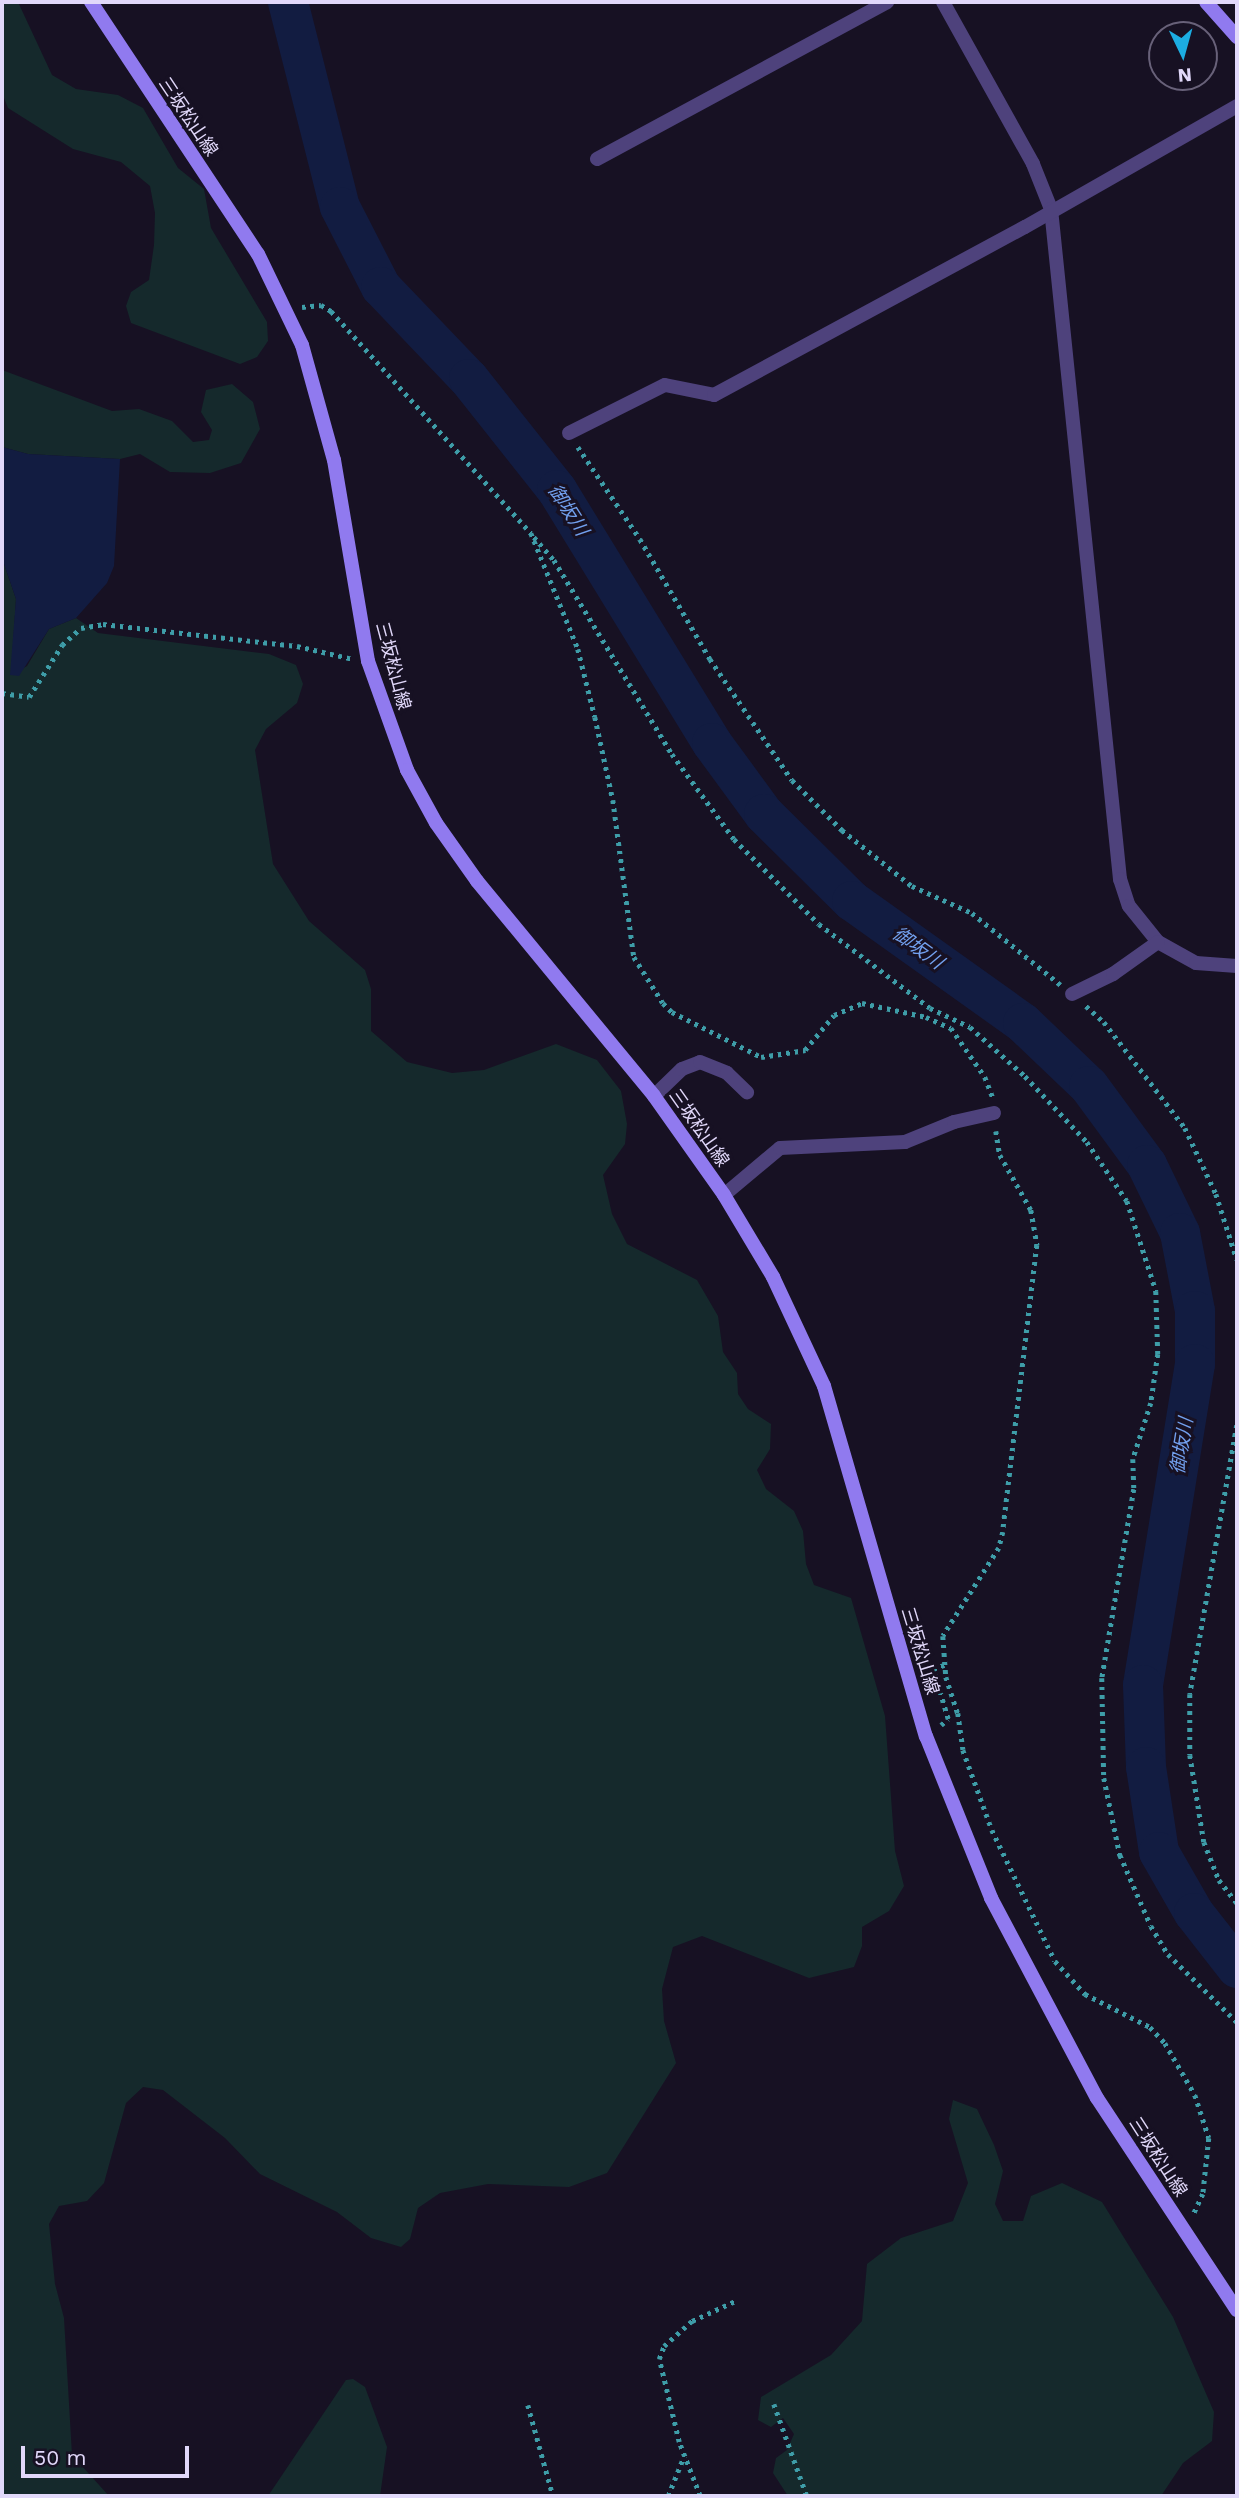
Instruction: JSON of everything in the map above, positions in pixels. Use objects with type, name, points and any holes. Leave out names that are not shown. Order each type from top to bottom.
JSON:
[{"type":"main road","name":"三坂松山線","points":[[91,2],[258,254],[288,310],[320,400],[334,460],[368,661],[407,770],[436,823],[477,881],[653,1096],[724,1195],[773,1277],[824,1386],[926,1736],[991,1898],[1041,1998],[1097,2098],[1237,2310]]},
{"type":"main road","points":[[1206,2],[1237,37]]},
{"type":"street","points":[[597,159],[887,2]]},
{"type":"street","points":[[943,2],[1033,164],[1051,209],[1114,846],[1129,906],[1158,942],[1196,963],[1237,967]]},
{"type":"street","points":[[569,433],[665,385],[714,395],[1237,106]]},
{"type":"street","points":[[1072,994],[1113,974],[1158,942]]},
{"type":"street","points":[[653,1096],[682,1069],[700,1062],[727,1073],[747,1092]]},
{"type":"street","points":[[724,1195],[780,1148],[905,1142],[954,1122],[995,1113]]},
{"type":"path","points":[[288,310],[314,305],[331,311],[554,560],[673,754],[734,839],[820,924],[916,999],[970,1027],[1025,1076],[1087,1142],[1127,1201],[1156,1291],[1158,1354],[1151,1404],[1133,1459],[1134,1489],[1102,1678],[1104,1778],[1120,1855],[1151,1926],[1174,1961],[1237,2022]]},
{"type":"path","points":[[569,433],[640,539],[710,659],[792,780],[842,830],[912,886],[972,913],[1104,1022],[1185,1128],[1216,1194],[1237,1260]]},
{"type":"path","points":[[531,533],[578,649],[595,717],[613,800],[634,957],[663,1003],[672,1012],[761,1057],[805,1050],[834,1015],[862,1003],[942,1022],[985,1077],[995,1113],[1000,1155],[1031,1210],[1037,1245],[1003,1532],[999,1548],[943,1636],[944,1665],[963,1750],[992,1830],[1055,1961],[1085,1994],[1133,2016],[1158,2035],[1205,2118],[1209,2138],[1203,2194],[1184,2231]]},
{"type":"path","points":[[2,692],[29,697],[62,645],[80,628],[103,624],[297,646],[331,657],[368,661]]},
{"type":"path","points":[[1237,1425],[1190,1694],[1191,1755],[1204,1842],[1219,1881],[1237,1903]]},
{"type":"path","points":[[926,1736],[948,1719],[933,1669],[944,1665]]},
{"type":"path","points":[[700,2496],[684,2455],[662,2381],[661,2353],[692,2321],[735,2301]]},
{"type":"path","points":[[774,2403],[807,2496]]},
{"type":"path","points":[[528,2405],[553,2496]]},
{"type":"path","points":[[668,2496],[684,2455]]},
{"type":"green space","points":[[2,2],[18,2],[52,75],[76,89],[118,95],[143,108],[178,168],[204,189],[211,228],[267,322],[268,341],[257,357],[240,364],[131,323],[126,306],[131,292],[149,280],[154,245],[155,213],[150,186],[121,162],[73,149],[8,108],[2,93]]},
{"type":"green space","points":[[2,370],[112,411],[139,409],[172,421],[193,442],[209,440],[212,430],[201,412],[206,390],[232,384],[253,402],[260,429],[241,463],[210,473],[170,472],[140,454],[120,459],[28,454],[2,447]]},
{"type":"green space","points":[[2,558],[16,599],[11,675],[27,666],[49,629],[76,618],[98,633],[269,654],[296,665],[303,684],[297,703],[266,729],[255,750],[273,864],[309,921],[365,970],[371,989],[371,1031],[407,1062],[452,1073],[484,1070],[556,1044],[597,1060],[621,1091],[627,1124],[625,1144],[603,1175],[612,1214],[627,1244],[697,1280],[718,1316],[723,1352],[737,1373],[738,1394],[748,1409],[771,1424],[770,1449],[757,1470],[766,1489],[794,1511],[803,1531],[806,1564],[814,1585],[851,1598],[885,1716],[895,1851],[904,1886],[889,1911],[862,1927],[862,1946],[854,1967],[809,1978],[702,1936],[673,1947],[662,1989],[664,2021],[676,2063],[607,2173],[569,2187],[488,2184],[440,2193],[418,2208],[410,2239],[401,2247],[371,2238],[337,2212],[260,2174],[225,2138],[163,2090],[143,2087],[126,2103],[104,2183],[87,2201],[59,2206],[49,2224],[55,2284],[64,2318],[72,2455],[109,2496],[2,2496]]},
{"type":"green space","points":[[953,2100],[977,2109],[994,2145],[1003,2171],[995,2204],[1003,2221],[1023,2221],[1031,2196],[1062,2183],[1102,2202],[1173,2317],[1214,2412],[1212,2441],[1183,2463],[1161,2496],[788,2496],[773,2473],[776,2458],[787,2450],[794,2434],[783,2418],[771,2427],[758,2420],[761,2397],[831,2355],[862,2321],[867,2264],[901,2238],[953,2221],[968,2183],[949,2119]]},
{"type":"green space","points":[[353,2379],[365,2387],[387,2447],[380,2496],[268,2496],[346,2380]]},
{"type":"water","points":[[2,447],[28,454],[120,459],[114,566],[107,583],[76,618],[49,629],[19,676],[10,675],[16,599],[2,558]]},
{"type":"waterway","name":"御坂川","points":[[288,2],[340,207],[381,287],[469,379],[557,490],[712,743],[764,814],[852,901],[1023,1023],[1089,1086],[1147,1165],[1180,1233],[1195,1311],[1195,1364],[1143,1685],[1146,1767],[1159,1852],[1194,1913],[1237,1968]]}]
